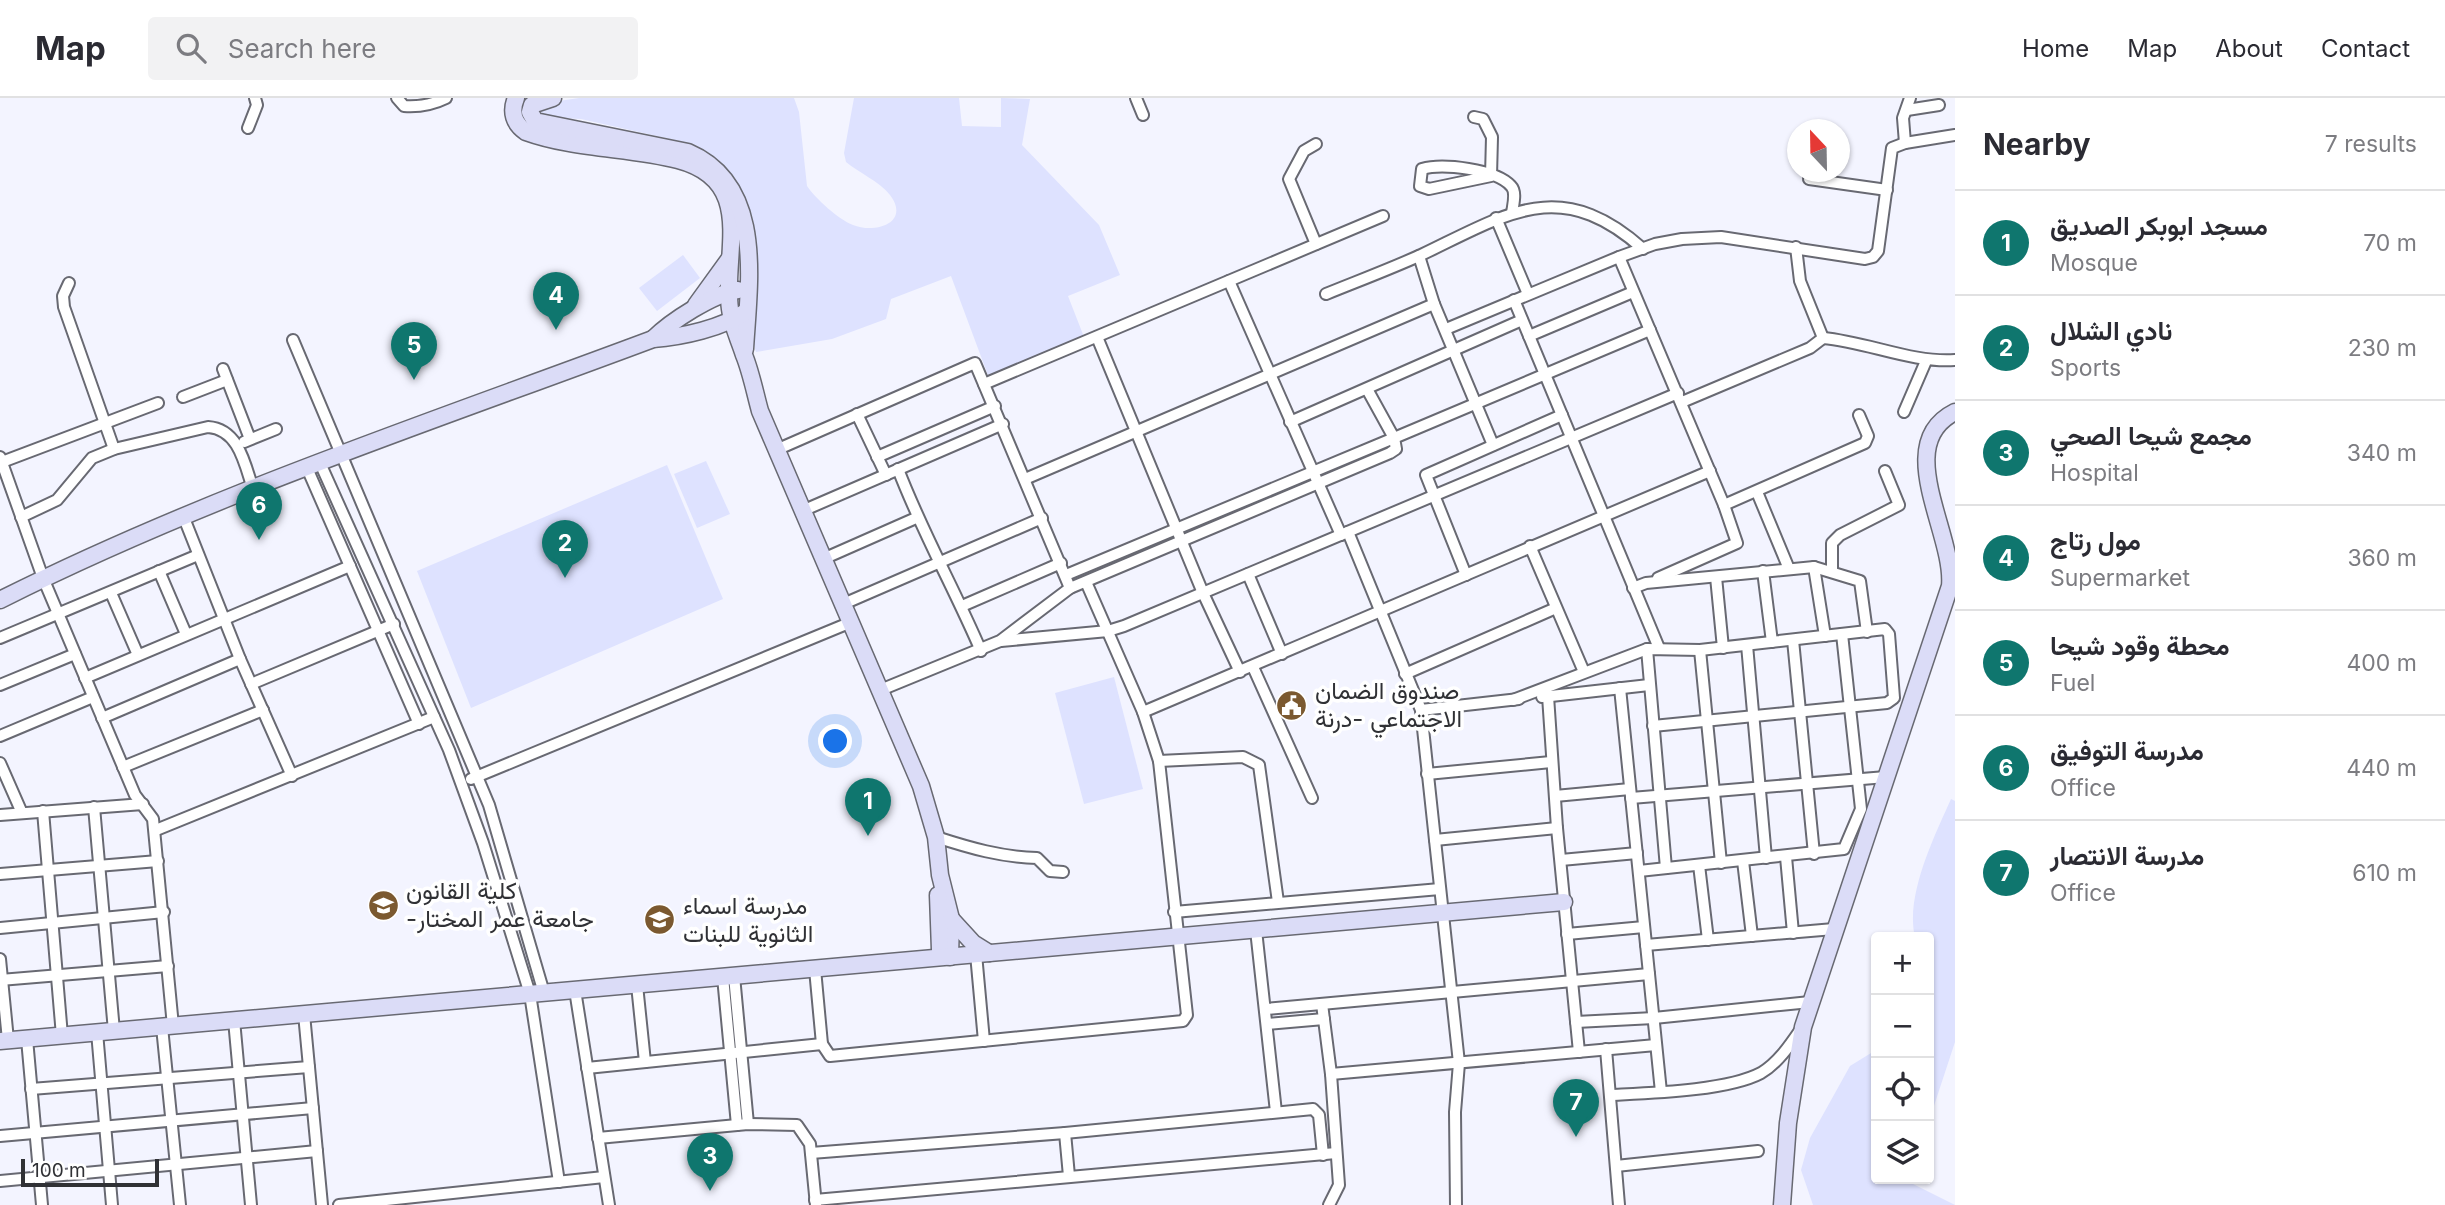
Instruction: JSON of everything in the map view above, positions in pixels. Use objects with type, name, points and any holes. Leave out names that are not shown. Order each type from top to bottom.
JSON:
[{"type":"street","points":[[247,128],[257,106],[256,98]]},
{"type":"street","points":[[397,98],[404,107],[434,104],[446,98]]},
{"type":"street","points":[[516,98],[513,109],[515,120],[526,132],[676,160],[703,172],[723,193],[731,211],[731,319],[760,411],[841,605],[921,786],[936,836],[945,918],[945,957]]},
{"type":"street","points":[[554,98],[532,105],[530,112],[534,121],[679,149],[705,160],[720,172],[738,198],[745,219],[747,311],[742,349]]},
{"type":"street","points":[[1136,98],[1143,115]]},
{"type":"street","points":[[1905,143],[1903,122],[1909,104],[1938,105]]},
{"type":"street","points":[[1474,117],[1483,119],[1491,131],[1491,176]]},
{"type":"street","points":[[1447,329],[1619,257],[1682,239],[1721,237],[1865,259],[1874,257],[1878,251],[1892,148],[1905,143],[1955,135]]},
{"type":"street","points":[[1316,144],[1304,151],[1289,178],[1316,244]]},
{"type":"street","points":[[1491,176],[1429,189],[1420,186],[1419,179],[1422,169],[1439,164],[1491,176],[1513,188],[1512,213]]},
{"type":"street","points":[[1830,182],[1887,190]]},
{"type":"street","points":[[1326,294],[1419,256],[1496,218],[1535,208],[1566,208],[1590,213],[1616,225],[1643,249]]},
{"type":"street","points":[[985,384],[1383,216]]},
{"type":"street","points":[[1496,218],[1528,294]]},
{"type":"street","points":[[1796,247],[1800,281],[1823,338]]},
{"type":"street","points":[[689,313],[715,283],[733,253]]},
{"type":"street","points":[[1419,256],[1434,304],[1447,329],[1493,445]]},
{"type":"street","points":[[1619,257],[1680,398],[1737,542],[1633,588]]},
{"type":"street","points":[[1229,281],[1317,484],[1344,533],[1380,612],[1421,710],[1459,1063],[1455,1112],[1456,1205]]},
{"type":"street","points":[[69,283],[63,296],[64,307],[114,449]]},
{"type":"street","points":[[653,339],[669,324],[730,292],[747,291]]},
{"type":"street","points":[[1529,336],[1633,292]]},
{"type":"street","points":[[1514,300],[1659,649]]},
{"type":"street","points":[[1026,479],[1270,377],[1434,304]]},
{"type":"street","points":[[0,600],[43,578],[253,489],[653,339],[708,327],[747,311]]},
{"type":"street","points":[[1290,422],[1522,320]]},
{"type":"street","points":[[708,327],[723,331],[742,349]]},
{"type":"street","points":[[878,691],[981,651],[1000,641],[1070,588],[1312,472],[1650,330]]},
{"type":"street","points":[[1097,337],[1203,593],[1240,672]]},
{"type":"street","points":[[1000,641],[1108,631],[1571,438],[1810,348],[1823,338],[1910,354],[1926,360],[1955,360]]},
{"type":"street","points":[[293,340],[478,776],[501,837],[537,993],[559,1182]]},
{"type":"street","points":[[1904,412],[1926,360]]},
{"type":"street","points":[[776,450],[975,363],[1070,588]]},
{"type":"street","points":[[183,397],[225,375],[250,439]]},
{"type":"street","points":[[1066,575],[1179,536],[1317,484],[1390,453],[1396,449],[1394,438],[1367,388]]},
{"type":"street","points":[[159,403],[1,459],[43,578],[135,796],[150,811],[156,830],[168,967],[167,1078],[180,1205]]},
{"type":"street","points":[[877,457],[995,406]]},
{"type":"street","points":[[1782,1205],[1788,1123],[1803,1027],[1950,586],[1949,551],[1926,477],[1925,463],[1932,436],[1940,424],[1955,412]]},
{"type":"street","points":[[857,414],[886,475]]},
{"type":"street","points":[[1466,575],[1425,478],[1428,472],[1562,415]]},
{"type":"street","points":[[1724,505],[1865,443],[1868,436],[1860,415]]},
{"type":"street","points":[[802,511],[1003,424]]},
{"type":"street","points":[[22,517],[57,500],[86,461],[114,449],[208,427],[215,427],[238,444],[253,489]]},
{"type":"street","points":[[238,444],[276,429]]},
{"type":"street","points":[[314,466],[350,566],[419,724]]},
{"type":"street","points":[[314,466],[394,624],[462,783],[537,993]]},
{"type":"street","points":[[898,469],[916,518],[962,607],[981,651]]},
{"type":"street","points":[[1143,712],[1710,471]]},
{"type":"street","points":[[1832,571],[1832,543],[1840,535],[1899,505],[1885,471]]},
{"type":"street","points":[[1757,492],[1789,569]]},
{"type":"street","points":[[184,518],[240,659],[292,776]]},
{"type":"street","points":[[822,559],[916,518]]},
{"type":"street","points":[[841,605],[1042,518]]},
{"type":"street","points":[[1530,547],[1584,672]]},
{"type":"street","points":[[0,638],[198,555]]},
{"type":"street","points":[[962,607],[1061,563]]},
{"type":"street","points":[[86,678],[350,566]]},
{"type":"street","points":[[1646,583],[1814,567],[1860,581],[1867,632]]},
{"type":"street","points":[[1814,567],[1825,636]]},
{"type":"street","points":[[159,571],[186,635]]},
{"type":"street","points":[[1763,571],[1772,642]]},
{"type":"street","points":[[1248,574],[1282,654]]},
{"type":"street","points":[[1716,577],[1723,648]]},
{"type":"street","points":[[816,969],[822,1044],[830,1056],[1183,1021],[1187,1015],[1159,761],[1143,712],[1086,582]]},
{"type":"street","points":[[111,593],[138,655]]},
{"type":"street","points":[[1405,674],[1556,608]]},
{"type":"street","points":[[462,783],[849,623]]},
{"type":"street","points":[[251,684],[394,624]]},
{"type":"street","points":[[1513,700],[1647,649],[1700,650],[1885,629],[1889,634],[1894,698],[1887,703],[1653,726]]},
{"type":"street","points":[[1639,871],[1843,849],[1861,809],[1855,779],[1842,634]]},
{"type":"street","points":[[1793,640],[1814,854]]},
{"type":"street","points":[[1747,645],[1766,859]]},
{"type":"street","points":[[1647,649],[1666,868]]},
{"type":"street","points":[[1700,650],[1721,863]]},
{"type":"street","points":[[0,685],[75,654]]},
{"type":"street","points":[[102,718],[240,659]]},
{"type":"street","points":[[1253,667],[1312,798]]},
{"type":"street","points":[[1421,710],[1649,685]]},
{"type":"street","points":[[1620,688],[1661,1092]]},
{"type":"street","points":[[1548,696],[1551,762],[1579,1052]]},
{"type":"street","points":[[0,736],[93,697]]},
{"type":"street","points":[[123,767],[262,710]]},
{"type":"street","points":[[156,830],[434,718]]},
{"type":"street","points":[[1159,761],[1243,757],[1259,765],[1278,902]]},
{"type":"street","points":[[1427,774],[1551,762]]},
{"type":"street","points":[[0,763],[22,813]]},
{"type":"street","points":[[1555,796],[1659,796],[1886,777]]},
{"type":"street","points":[[0,815],[143,804]]},
{"type":"street","points":[[94,807],[114,1031]]},
{"type":"street","points":[[43,811],[62,1035]]},
{"type":"street","points":[[1435,840],[1557,828]]},
{"type":"street","points":[[936,836],[978,851],[1005,857],[1037,858],[1050,871],[1063,872]]},
{"type":"street","points":[[1561,860],[1637,853]]},
{"type":"street","points":[[1786,857],[1793,933]]},
{"type":"street","points":[[0,874],[158,861]]},
{"type":"street","points":[[1743,861],[1752,936]]},
{"type":"street","points":[[1699,865],[1708,940]]},
{"type":"street","points":[[1174,912],[1440,889]]},
{"type":"street","points":[[0,959],[4,1041],[1564,902]]},
{"type":"street","points":[[0,928],[164,912]]},
{"type":"street","points":[[945,918],[983,954],[984,1041]]},
{"type":"street","points":[[918,960],[945,918]]},
{"type":"street","points":[[1567,934],[1644,927]]},
{"type":"street","points":[[1646,945],[1834,929]]},
{"type":"street","points":[[1256,930],[1276,1112]]},
{"type":"street","points":[[1,980],[168,967]]},
{"type":"street","points":[[1266,1009],[1649,974]]},
{"type":"street","points":[[728,977],[743,1124]]},
{"type":"street","points":[[637,985],[645,1062]]},
{"type":"street","points":[[575,990],[609,1205]]},
{"type":"street","points":[[1576,1022],[1654,1018],[1810,1002]]},
{"type":"street","points":[[1322,1004],[1331,1074],[1339,1185],[1329,1205]]},
{"type":"street","points":[[304,1014],[321,1205]]},
{"type":"street","points":[[1267,1024],[1324,1018]]},
{"type":"street","points":[[234,1020],[251,1205]]},
{"type":"street","points":[[1610,1095],[1661,1092],[1738,1081],[1760,1073],[1786,1049],[1803,1027]]},
{"type":"street","points":[[97,1032],[112,1205]]},
{"type":"street","points":[[27,1039],[42,1205]]},
{"type":"street","points":[[587,1068],[822,1044]]},
{"type":"street","points":[[1331,1074],[1656,1045]]},
{"type":"street","points":[[1606,1049],[1619,1205]]},
{"type":"street","points":[[32,1089],[309,1067]]},
{"type":"street","points":[[0,1136],[313,1108]]},
{"type":"street","points":[[811,1153],[1317,1110],[1323,1154]]},
{"type":"street","points":[[598,1138],[743,1124],[797,1125],[808,1137],[816,1203],[1069,1176],[1336,1153]]},
{"type":"street","points":[[1065,1133],[1069,1176]]},
{"type":"street","points":[[0,1181],[317,1151]]},
{"type":"street","points":[[1616,1166],[1758,1151]]},
{"type":"street","points":[[339,1205],[389,1202],[604,1177]]},
{"type":"street","points":[[468,1191],[469,1205]]},
{"type":"shaded area","points":[[579,98],[794,98],[799,112],[807,186],[841,218],[853,225],[871,228],[888,224],[896,213],[895,205],[880,185],[846,162],[844,153],[854,98],[959,98],[962,126],[1001,127],[1001,98],[1030,99],[1022,145],[1099,225],[1120,275],[1068,296],[1084,337],[989,378],[951,276],[891,299],[886,319],[832,339],[756,352],[749,328],[751,250],[719,163],[705,151],[679,141],[581,119],[537,117],[539,104]]},
{"type":"shaded area","points":[[683,255],[700,278],[657,311],[639,288]]},
{"type":"shaded area","points":[[706,461],[730,514],[697,528],[674,474]]},
{"type":"shaded area","points":[[667,465],[723,599],[471,708],[417,571]]},
{"type":"shaded area","points":[[1114,677],[1143,789],[1084,804],[1055,693]]},
{"type":"shaded area","points":[[1951,799],[1955,801],[1955,1042],[1934,1106],[1934,932],[1914,932],[1913,921],[1918,885]]},
{"type":"shaded area","points":[[1871,1053],[1871,1184],[1913,1184],[1955,1205],[1813,1205],[1801,1170],[1810,1138],[1850,1066]]},
{"type":"place","name":"مول رتاج","points":[[556,330]]},
{"type":"place","name":"محطة وقود شيحا","points":[[414,380]]},
{"type":"place","name":"مدرسة التوفيق","points":[[259,540]]},
{"type":"place","name":"نادي الشلال","points":[[565,578]]},
{"type":"place","name":"صندوق الضمان الاجتماعي -درنة","points":[[1292,705]]},
{"type":"place","name":"مسجد ابوبكر الصديق","points":[[868,836]]},
{"type":"place","name":"كلية القانون -جامعة عمر المختار","points":[[383,905]]},
{"type":"place","name":"مدرسة اسماء الثانوية للبنات","points":[[660,920]]},
{"type":"place","name":"مدرسة الانتصار","points":[[1576,1137]]},
{"type":"place","name":"مجمع شيحا الصحي","points":[[710,1191]]}]
